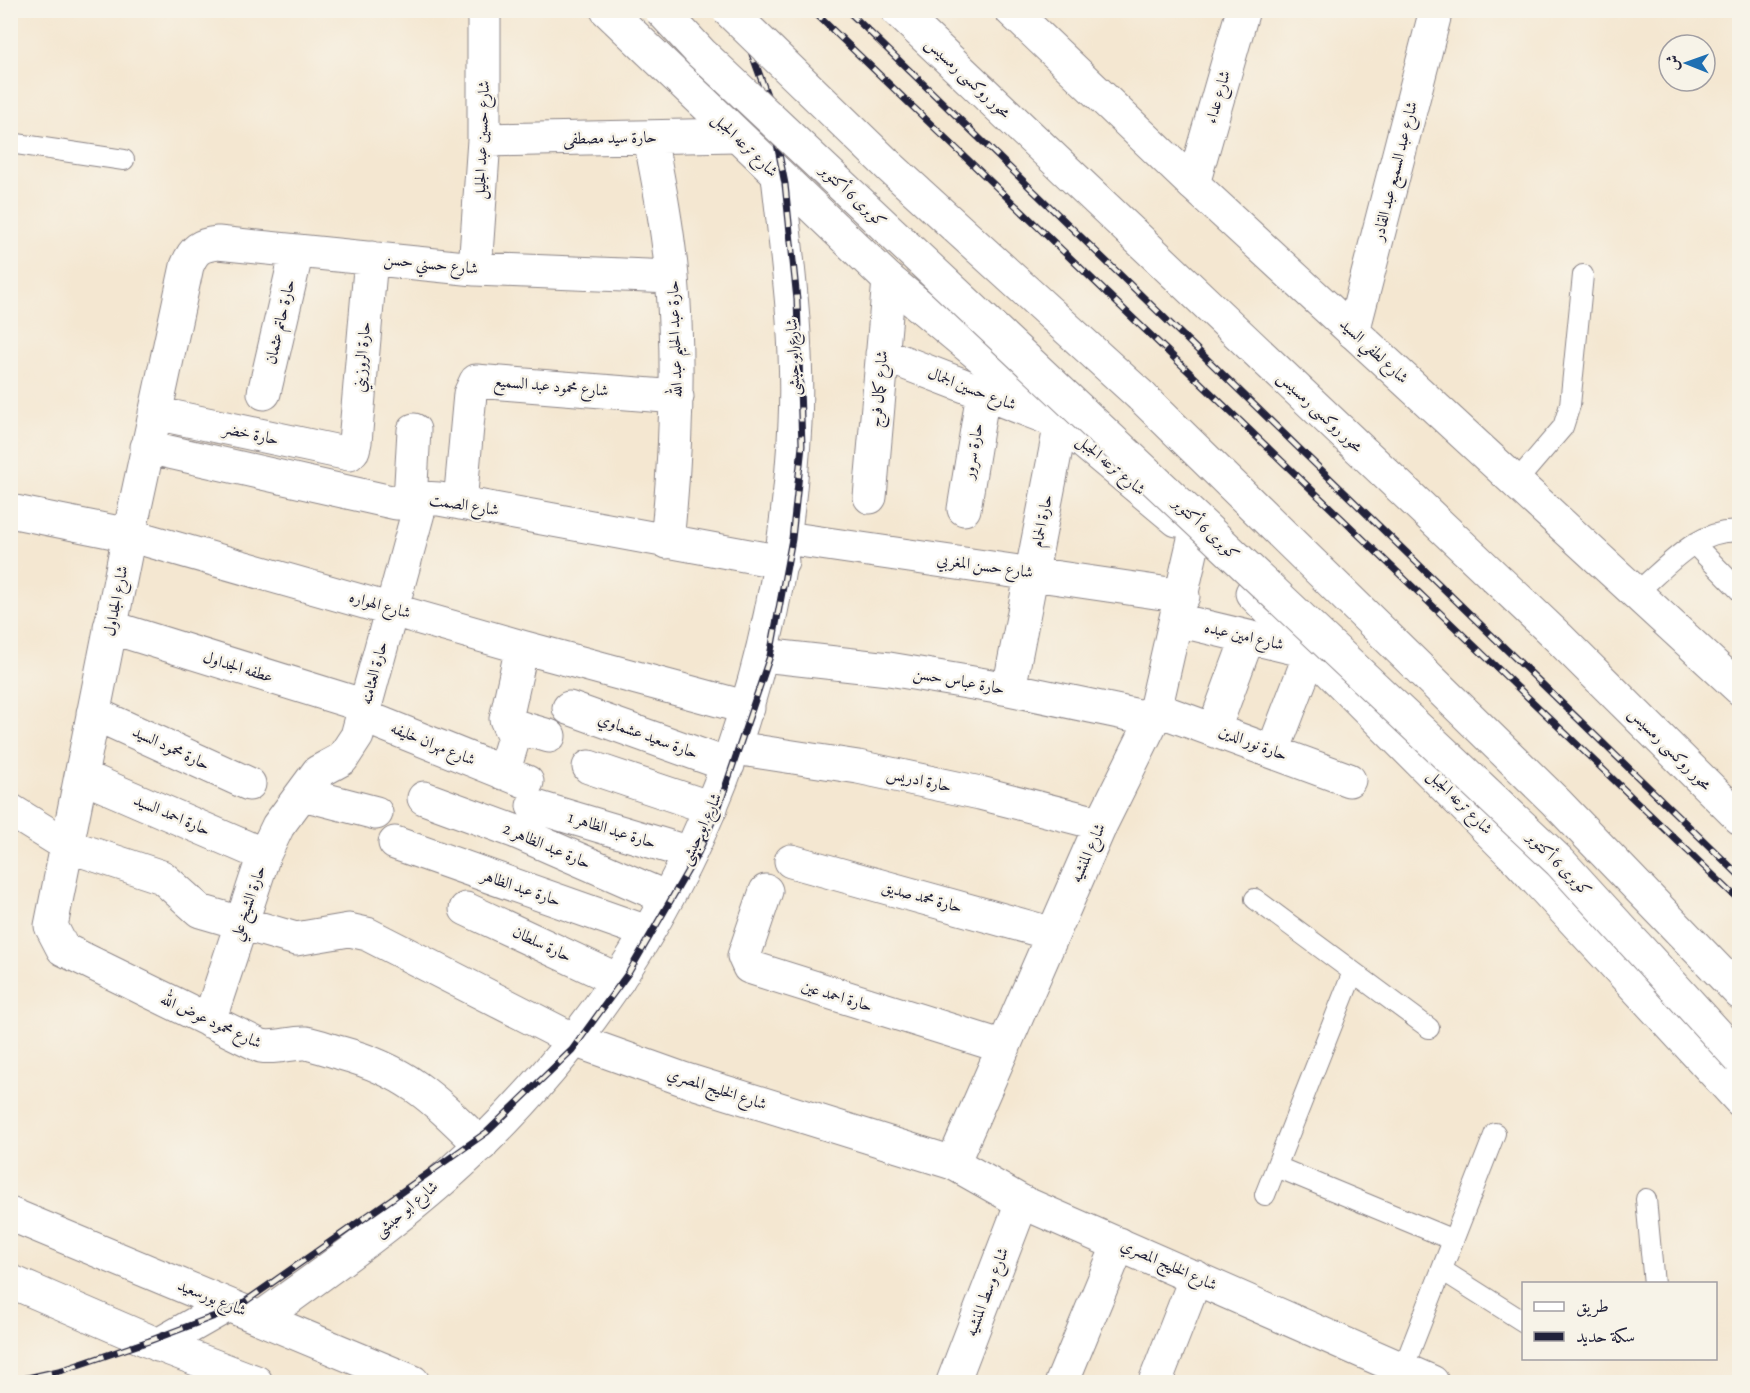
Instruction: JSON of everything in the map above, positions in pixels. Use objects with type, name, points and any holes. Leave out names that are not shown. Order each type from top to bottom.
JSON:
[{"type":"main road","name":"شارع حسين عبد الجليل","points":[[475,269],[484,140],[484,10]]},
{"type":"main road","name":"شارع ترعه الجبل","points":[[608,10],[778,176],[889,280],[1195,535],[1519,861],[1740,1100]]},
{"type":"main road","name":"كوبرى 6 أكتوبر","points":[[662,10],[710,61],[1560,862],[1740,1059]]},
{"type":"main road","points":[[728,10],[890,167],[1149,404],[1556,802],[1740,993]]},
{"type":"main road","name":"محور روكسى رمسيس","points":[[897,10],[1558,637],[1740,818]]},
{"type":"main road","name":"شارع لطفي السيد","points":[[1011,10],[1193,184],[1740,689]]},
{"type":"main road","name":"شارع عداء","points":[[1193,184],[1243,10]]},
{"type":"main road","name":"شارع عبد السميع عبد القادر","points":[[1353,332],[1436,10]]},
{"type":"main road","name":"حارة سيد مصطفى","points":[[484,140],[736,135]]},
{"type":"main road","name":"حارة عبد الحليم عبد الله","points":[[650,138],[672,277],[677,397],[667,542]]},
{"type":"main road","name":"شارع ابو حبشى","points":[[261,1318],[379,1232],[481,1145],[531,1092],[574,1040],[618,980],[667,898],[711,808],[748,708],[763,655],[784,550],[795,420],[792,303],[778,176]]},
{"type":"main road","name":"شارع حسني حسن","points":[[193,252],[203,244],[218,243],[475,269],[672,277]]},
{"type":"main road","name":"حارة حاتم عثمان","points":[[264,393],[297,251]]},
{"type":"main road","name":"شارع الجداول","points":[[63,949],[51,926],[154,413],[187,266],[193,252]]},
{"type":"main road","name":"حارة الروزيني","points":[[349,454],[353,450],[354,442],[371,258]]},
{"type":"main road","name":"شارع كمال فرج","points":[[870,497],[889,280]]},
{"type":"main road","name":"شارع حسين الجمال","points":[[882,354],[1060,423]]},
{"type":"main road","name":"شارع محمود عبد السميع","points":[[460,503],[470,394],[476,381],[677,397]]},
{"type":"main road","name":"حارة سرور","points":[[964,509],[983,393]]},
{"type":"main road","name":"حارة خضر","points":[[154,413],[349,454]]},
{"type":"main road","name":"حارة الحمام","points":[[1009,689],[1060,423]]},
{"type":"main road","name":"حارة العثامنه","points":[[303,794],[318,772],[342,759],[357,736],[392,608],[416,499],[414,430]]},
{"type":"main road","name":"شارع الصمت","points":[[147,447],[396,503],[416,499],[460,503],[667,542],[784,550]]},
{"type":"main road","name":"شارع الهواره","points":[[10,511],[129,535],[392,608],[522,647],[748,708]]},
{"type":"main road","name":"شارع المنشيه","points":[[953,1162],[1101,824],[1155,714],[1195,535]]},
{"type":"main road","name":"شارع حسن المغربي","points":[[784,550],[1031,573],[1180,608]]},
{"type":"main road","name":"شارع امين عبده","points":[[1180,608],[1248,637],[1311,652]]},
{"type":"main road","name":"عطفه الجداول","points":[[110,627],[364,711]]},
{"type":"main road","points":[[1214,729],[1248,637]]},
{"type":"main road","points":[[521,787],[514,737],[506,719],[522,647]]},
{"type":"main road","points":[[1273,751],[1311,652]]},
{"type":"main road","name":"حارة عباس حسن","points":[[763,655],[889,669],[1155,714]]},
{"type":"main road","name":"حارة سعيد عشماوي","points":[[568,708],[731,756]]},
{"type":"main road","name":"شارع مهران خليفه","points":[[364,711],[521,787]]},
{"type":"main road","name":"حارة محمود السيد","points":[[93,713],[249,784]]},
{"type":"main road","name":"حارة نور الدين","points":[[1155,714],[1214,729],[1348,780]]},
{"type":"main road","points":[[508,724],[549,736]]},
{"type":"main road","name":"حارة ادريس","points":[[731,756],[858,767],[980,793],[1101,824]]},
{"type":"main road","points":[[589,767],[711,808]]},
{"type":"main road","name":"حارة احمد السيد","points":[[81,776],[264,855]]},
{"type":"main road","name":"حارة عبد الظاهر 1","points":[[521,787],[690,853]]},
{"type":"main road","points":[[303,794],[375,813]]},
{"type":"main road","name":"حارة الشيخ علي","points":[[209,1021],[264,855],[278,826],[303,794]]},
{"type":"main road","name":"حارة عبد الظاهر 2","points":[[424,798],[514,831],[667,898]]},
{"type":"main road","name":"شارع الخليج المصري","points":[[10,810],[68,846],[162,877],[200,910],[240,924],[296,939],[349,930],[367,934],[574,1040],[683,1079],[953,1162],[1022,1202],[1432,1383]]},
{"type":"main road","name":"حارة عبد الظاهر","points":[[395,843],[648,932]]},
{"type":"main road","name":"حارة محمد صديق","points":[[791,861],[1053,933]]},
{"type":"main road","name":"حارة احمد عين","points":[[766,891],[744,956],[749,968],[1004,1047]]},
{"type":"main road","name":"حارة سلطان","points":[[466,909],[618,980]]},
{"type":"main road","name":"شارع محمود عوض الله","points":[[63,949],[261,1046],[274,1048],[304,1043],[375,1062],[402,1075],[422,1090],[481,1145]]},
{"type":"main road","name":"شارع وسط المنشيه","points":[[952,1383],[1022,1202]]},
{"type":"main road","name":"شارع بورسعيد","points":[[10,1214],[413,1383]]},
{"type":"main road","points":[[1062,1383],[1119,1244]]},
{"type":"main road","points":[[1155,1383],[1196,1277]]},
{"type":"main road","points":[[10,1281],[158,1345],[256,1383]]},
{"type":"main road","points":[[158,1345],[228,1305]]},
{"type":"lane","points":[[10,143],[124,160]]},
{"type":"lane","points":[[1516,482],[1549,447],[1563,427],[1567,416],[1583,275]]},
{"type":"lane","points":[[1637,592],[1704,536],[1721,531],[1740,532]]},
{"type":"lane","points":[[1694,544],[1740,591]]},
{"type":"lane","points":[[1255,899],[1429,1028]]},
{"type":"lane","points":[[1265,1196],[1353,972]]},
{"type":"lane","points":[[1402,1369],[1495,1133]]},
{"type":"lane","points":[[1276,1167],[1453,1240]]},
{"type":"lane","points":[[1646,1199],[1654,1282]]},
{"type":"lane","points":[[1442,1270],[1522,1321]]},
{"type":"railway","points":[[10,1382],[63,1370],[236,1308],[487,1132],[572,1050],[629,972],[698,853],[718,809],[770,656],[792,539],[802,446],[797,300],[785,184],[768,98],[736,10]]},
{"type":"railway","points":[[812,10],[1740,901]]},
{"type":"railway","points":[[847,10],[1740,876]]}]
